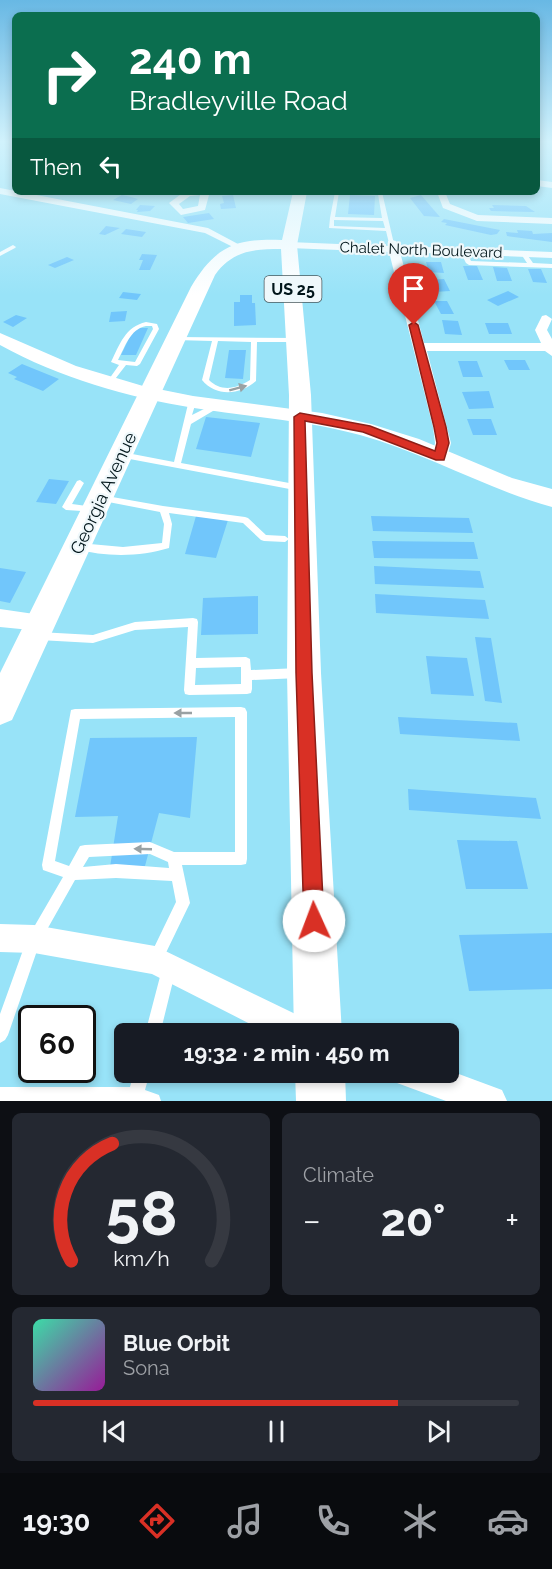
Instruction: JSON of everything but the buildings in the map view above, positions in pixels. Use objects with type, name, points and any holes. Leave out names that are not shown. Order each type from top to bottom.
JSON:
[{"type":"main road","name":"US 25","points":[[301,195],[289,242],[297,340],[300,417],[304,673],[318,1023]]},
{"type":"main road","name":"Georgia Avenue","points":[[205,278],[204,266],[207,259],[216,251],[233,244],[267,239],[289,242]]},
{"type":"main road","name":"Georgia Avenue","points":[[0,708],[79,547],[93,497],[120,454],[205,278],[227,253],[259,244],[289,242]]},
{"type":"main road","points":[[320,1083],[321,1101]]},
{"type":"street","points":[[21,195],[208,231],[233,244]]},
{"type":"street","points":[[442,195],[446,206],[468,216],[487,219],[552,221]]},
{"type":"street","name":"Chalet North Boulevard","points":[[289,242],[552,249]]},
{"type":"street","points":[[393,246],[443,443],[440,457]]},
{"type":"street","name":"Chalet North Boulevard","points":[[393,246],[552,255]]},
{"type":"street","points":[[420,347],[550,350],[541,330],[546,319]]},
{"type":"street","points":[[0,338],[37,359],[70,372],[150,394],[191,414],[219,405],[366,429],[507,486],[552,498]]},
{"type":"street","points":[[0,618],[38,629]]},
{"type":"street","points":[[0,938],[34,939],[163,963],[281,1023]]},
{"type":"street","points":[[439,1083],[491,1101]]},
{"type":"lane","points":[[336,195],[331,227],[388,230]]},
{"type":"lane","points":[[380,195],[393,246]]},
{"type":"lane","points":[[332,218],[385,220]]},
{"type":"lane","points":[[0,254],[13,247]]},
{"type":"lane","points":[[463,251],[469,263],[552,266]]},
{"type":"lane","points":[[493,253],[498,264]]},
{"type":"lane","points":[[525,254],[531,265]]},
{"type":"lane","points":[[140,324],[155,325],[156,329],[137,364],[124,363],[114,362],[133,327],[140,324]]},
{"type":"lane","points":[[177,339],[297,340]]},
{"type":"lane","points":[[215,340],[205,380],[211,388],[222,391],[247,386],[253,381],[254,340]]},
{"type":"lane","points":[[110,382],[124,363]]},
{"type":"lane","points":[[177,465],[191,414]]},
{"type":"lane","points":[[120,454],[301,488]]},
{"type":"lane","points":[[93,497],[244,520],[264,538],[285,539]]},
{"type":"lane","points":[[79,547],[114,552],[152,550],[166,546],[168,524],[163,509]]},
{"type":"lane","points":[[38,629],[93,639],[135,626],[193,622],[189,690],[247,689],[246,662],[191,663]]},
{"type":"lane","points":[[246,675],[304,673]]},
{"type":"lane","points":[[0,1035],[34,939],[72,874],[85,851],[150,848],[174,858],[241,859],[241,712],[75,714],[48,865],[72,874],[116,872],[177,875]]},
{"type":"lane","points":[[154,1023],[163,963],[183,903],[174,858]]},
{"type":"lane","points":[[136,1095],[139,1083]]},
{"type":"lane","points":[[0,1095],[25,1098],[93,1098],[136,1095],[153,1101]]},
{"type":"route","points":[[314,921],[304,673],[300,417],[366,429],[440,457],[443,443],[440,427],[414,325]]}]
